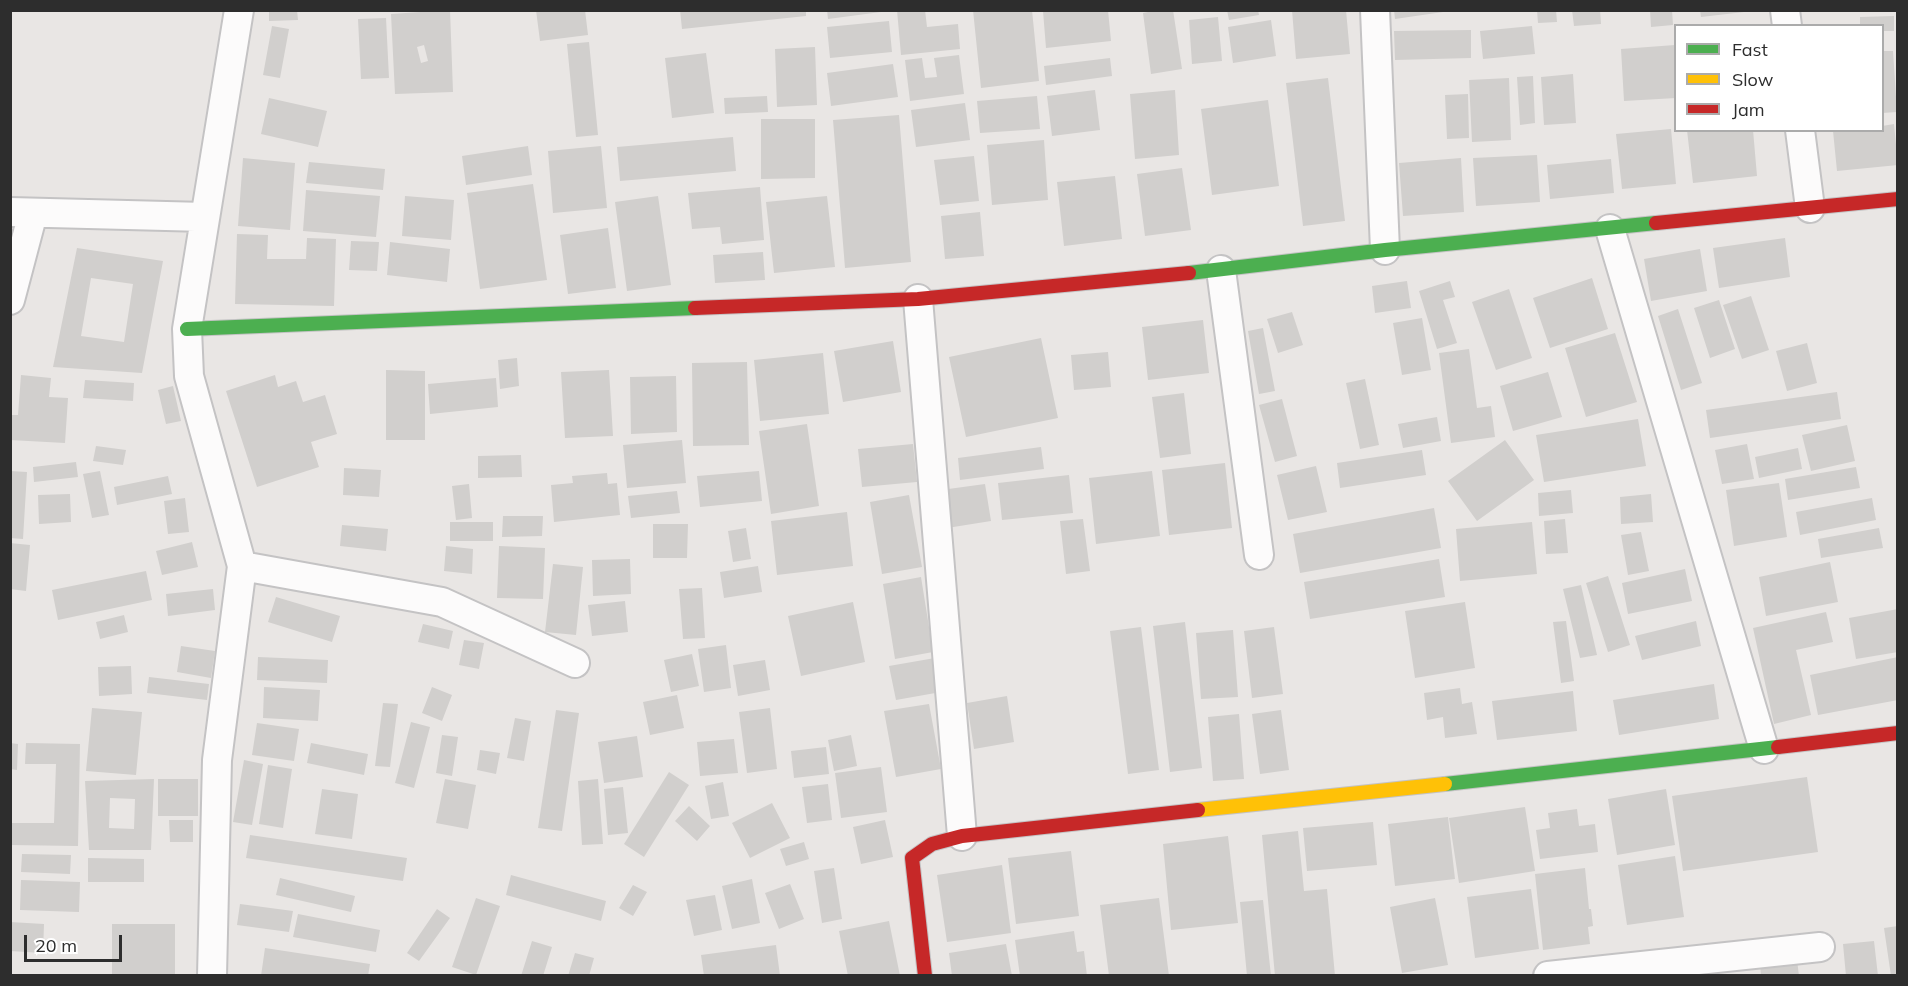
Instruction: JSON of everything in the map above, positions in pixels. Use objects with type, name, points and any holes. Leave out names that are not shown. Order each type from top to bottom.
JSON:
[{"type":"street","points":[[212,975],[217,760],[242,566],[189,376],[187,329],[239,10]]},
{"type":"street","points":[[1374,10],[1385,250]]},
{"type":"street","points":[[1800,132],[1810,208]]},
{"type":"street","points":[[187,329],[918,299],[1221,270],[1385,250],[1898,199]]},
{"type":"street","points":[[10,300],[22,213],[205,217]]},
{"type":"street","points":[[1610,229],[1764,749]]},
{"type":"street","points":[[1221,270],[1259,555]]},
{"type":"street","points":[[918,299],[963,836]]},
{"type":"street","points":[[242,566],[442,602],[575,663]]},
{"type":"street","points":[[926,975],[912,858],[932,844],[963,836],[1898,733]]},
{"type":"street","points":[[1548,975],[1820,946]]},
{"type":"building","points":[[269,10],[297,10],[298,20],[269,21]]},
{"type":"building","points":[[450,10],[453,92],[395,94],[391,14]],"holes":[[[424,45],[428,61],[421,63],[417,47]]]},
{"type":"building","points":[[536,10],[585,10],[588,35],[540,41]]},
{"type":"building","points":[[680,10],[806,10],[806,16],[682,29]]},
{"type":"building","points":[[827,10],[881,10],[881,12],[828,19]]},
{"type":"building","points":[[897,10],[925,10],[927,27],[958,24],[960,49],[901,55]]},
{"type":"building","points":[[973,10],[1032,10],[1039,81],[981,88]]},
{"type":"building","points":[[1108,10],[1111,41],[1046,48],[1043,11]]},
{"type":"building","points":[[1173,10],[1182,69],[1151,74],[1143,13]]},
{"type":"building","points":[[1227,10],[1258,10],[1259,15],[1229,20]]},
{"type":"building","points":[[1292,10],[1346,10],[1350,54],[1296,59]]},
{"type":"building","points":[[1394,10],[1443,10],[1443,12],[1395,19]]},
{"type":"building","points":[[1537,10],[1556,10],[1557,22],[1538,23]]},
{"type":"building","points":[[1572,10],[1600,10],[1601,24],[1574,26]]},
{"type":"building","points":[[1650,10],[1672,10],[1673,25],[1651,27]]},
{"type":"building","points":[[1700,10],[1744,10],[1744,12],[1701,17]]},
{"type":"building","points":[[1894,16],[1894,31],[1884,31],[1884,24],[1860,24],[1860,17]]},
{"type":"building","points":[[1218,17],[1222,61],[1192,64],[1189,20]]},
{"type":"building","points":[[386,18],[389,78],[361,79],[358,19]]},
{"type":"building","points":[[1271,20],[1276,56],[1233,63],[1228,27]]},
{"type":"building","points":[[889,21],[892,52],[830,58],[827,27]]},
{"type":"building","points":[[272,26],[289,29],[280,78],[263,75]]},
{"type":"building","points":[[1532,26],[1535,54],[1483,59],[1480,31]]},
{"type":"building","points":[[1471,30],[1471,58],[1395,60],[1394,31]]},
{"type":"building","points":[[589,42],[598,135],[576,137],[567,44]]},
{"type":"building","points":[[1674,45],[1674,98],[1624,101],[1621,49]]},
{"type":"building","points":[[815,47],[817,105],[777,107],[775,49]]},
{"type":"building","points":[[1884,51],[1893,51],[1897,112],[1884,113]]},
{"type":"building","points":[[706,53],[714,113],[672,118],[665,58]]},
{"type":"building","points":[[959,55],[964,94],[910,101],[905,60],[922,58],[925,78],[937,77],[934,58]]},
{"type":"building","points":[[1110,58],[1112,76],[1046,85],[1044,66]]},
{"type":"building","points":[[893,64],[898,97],[831,106],[827,73]]},
{"type":"building","points":[[1573,74],[1576,123],[1544,125],[1541,77]]},
{"type":"building","points":[[1533,76],[1535,123],[1520,125],[1517,77]]},
{"type":"building","points":[[1328,78],[1345,221],[1303,226],[1286,83]]},
{"type":"building","points":[[1509,78],[1511,140],[1472,142],[1469,80]]},
{"type":"building","points":[[1095,90],[1100,130],[1052,136],[1047,96]]},
{"type":"building","points":[[1175,90],[1179,155],[1135,159],[1130,94]]},
{"type":"building","points":[[1468,94],[1469,138],[1447,139],[1445,95]]},
{"type":"building","points":[[767,96],[768,112],[725,114],[724,98]]},
{"type":"building","points":[[1037,96],[1040,129],[980,133],[977,101]]},
{"type":"building","points":[[269,98],[327,111],[318,147],[261,134]]},
{"type":"building","points":[[1268,100],[1279,186],[1212,195],[1201,109]]},
{"type":"building","points":[[965,103],[970,140],[916,147],[911,110]]},
{"type":"building","points":[[899,115],[911,262],[845,268],[833,120]]},
{"type":"building","points":[[761,119],[815,119],[815,178],[761,179]]},
{"type":"building","points":[[1894,124],[1898,165],[1837,171],[1833,132],[1884,132],[1884,126]]},
{"type":"building","points":[[1671,129],[1676,184],[1622,189],[1616,134]]},
{"type":"building","points":[[1687,132],[1753,132],[1757,176],[1693,183]]},
{"type":"building","points":[[733,137],[736,171],[620,181],[617,147]]},
{"type":"building","points":[[1044,140],[1048,200],[992,205],[987,145]]},
{"type":"building","points":[[528,146],[532,175],[466,185],[462,156]]},
{"type":"building","points":[[601,146],[607,208],[553,213],[548,151]]},
{"type":"building","points":[[1537,155],[1540,202],[1476,206],[1473,158]]},
{"type":"building","points":[[974,156],[979,201],[940,205],[934,160]]},
{"type":"building","points":[[243,158],[295,163],[290,230],[238,226]]},
{"type":"building","points":[[1461,158],[1464,212],[1403,216],[1399,163]]},
{"type":"building","points":[[1611,159],[1614,193],[1550,199],[1547,165]]},
{"type":"building","points":[[309,162],[385,169],[383,190],[306,183]]},
{"type":"building","points":[[1182,168],[1191,230],[1145,236],[1137,174]]},
{"type":"building","points":[[1115,176],[1122,239],[1064,246],[1057,182]]},
{"type":"building","points":[[533,184],[547,280],[480,289],[467,193]]},
{"type":"building","points":[[760,187],[764,240],[722,244],[720,227],[692,229],[688,193]]},
{"type":"building","points":[[306,190],[380,196],[376,237],[303,231]]},
{"type":"building","points":[[405,196],[454,200],[451,240],[402,236]]},
{"type":"building","points":[[658,196],[671,285],[627,291],[615,202]]},
{"type":"building","points":[[827,196],[835,267],[774,273],[766,202]]},
{"type":"building","points":[[980,212],[984,256],[945,259],[941,216]]},
{"type":"building","points":[[608,228],[616,288],[568,294],[560,235]]},
{"type":"building","points":[[237,234],[268,235],[267,259],[306,259],[307,238],[336,239],[334,306],[235,304]]},
{"type":"building","points":[[1785,238],[1790,277],[1719,288],[1713,248]]},
{"type":"building","points":[[351,241],[379,242],[377,271],[349,270]]},
{"type":"building","points":[[390,242],[450,249],[447,282],[387,275]]},
{"type":"building","points":[[77,248],[163,261],[142,373],[53,367]],"holes":[[[91,278],[133,284],[124,342],[81,336]]]},
{"type":"building","points":[[1700,249],[1707,291],[1651,301],[1644,259]]},
{"type":"building","points":[[763,252],[765,280],[715,283],[713,255]]},
{"type":"building","points":[[1592,278],[1608,329],[1550,348],[1533,298]]},
{"type":"building","points":[[1407,281],[1411,308],[1375,313],[1372,286]]},
{"type":"building","points":[[1450,281],[1455,297],[1443,300],[1457,343],[1437,349],[1419,291]]},
{"type":"building","points":[[1509,289],[1532,358],[1496,370],[1472,302]]},
{"type":"building","points":[[1751,296],[1769,350],[1742,359],[1723,305]]},
{"type":"building","points":[[1719,300],[1735,349],[1710,358],[1694,308]]},
{"type":"building","points":[[1678,309],[1702,383],[1681,390],[1658,316]]},
{"type":"building","points":[[1292,312],[1303,345],[1278,353],[1267,319]]},
{"type":"building","points":[[1422,318],[1431,370],[1402,375],[1393,323]]},
{"type":"building","points":[[1203,320],[1209,373],[1148,380],[1142,327]]},
{"type":"building","points":[[1263,328],[1275,391],[1259,394],[1248,331]]},
{"type":"building","points":[[1615,333],[1637,402],[1586,417],[1565,348]]},
{"type":"building","points":[[1041,338],[1058,418],[966,437],[949,357]]},
{"type":"building","points":[[893,341],[901,392],[843,402],[834,351]]},
{"type":"building","points":[[1807,343],[1817,383],[1787,391],[1776,351]]},
{"type":"building","points":[[1469,349],[1477,408],[1491,406],[1495,437],[1451,443],[1439,353]]},
{"type":"building","points":[[1108,352],[1111,387],[1074,390],[1071,355]]},
{"type":"building","points":[[823,353],[829,414],[760,421],[754,360]]},
{"type":"building","points":[[517,358],[519,386],[500,389],[498,360]]},
{"type":"building","points":[[747,362],[749,445],[693,446],[692,363]]},
{"type":"building","points":[[386,370],[425,371],[425,440],[386,440]]},
{"type":"building","points":[[609,370],[613,436],[565,438],[561,372]]},
{"type":"building","points":[[1548,372],[1562,417],[1513,431],[1500,386]]},
{"type":"building","points":[[21,375],[51,378],[49,397],[68,398],[65,443],[10,440],[10,415],[18,415]]},
{"type":"building","points":[[275,375],[278,387],[296,381],[303,402],[325,395],[337,434],[311,442],[319,467],[257,487],[226,391]]},
{"type":"building","points":[[676,376],[677,432],[631,434],[630,377]]},
{"type":"building","points":[[496,378],[498,407],[430,414],[428,384]]},
{"type":"building","points":[[1365,379],[1379,445],[1360,449],[1346,383]]},
{"type":"building","points":[[85,380],[134,383],[133,401],[83,398]]},
{"type":"building","points":[[173,386],[181,421],[166,424],[158,390]]},
{"type":"building","points":[[1837,392],[1841,419],[1710,438],[1706,410]]},
{"type":"building","points":[[1184,393],[1191,454],[1160,458],[1152,397]]},
{"type":"building","points":[[1282,399],[1297,456],[1275,462],[1259,405]]},
{"type":"building","points":[[1437,417],[1441,441],[1403,448],[1398,424]]},
{"type":"building","points":[[1638,419],[1646,466],[1544,482],[1536,435]]},
{"type":"building","points":[[807,424],[819,506],[771,514],[759,431]]},
{"type":"building","points":[[1847,425],[1855,461],[1811,471],[1802,435]]},
{"type":"building","points":[[682,440],[686,483],[627,488],[623,445]]},
{"type":"building","points":[[1505,440],[1534,480],[1477,521],[1448,481]]},
{"type":"building","points":[[913,444],[917,482],[862,487],[858,449]]},
{"type":"building","points":[[1747,444],[1754,479],[1722,484],[1715,450]]},
{"type":"building","points":[[96,446],[126,450],[123,465],[93,461]]},
{"type":"building","points":[[1041,447],[1044,469],[960,480],[958,458]]},
{"type":"building","points":[[1798,448],[1802,469],[1759,478],[1755,457]]},
{"type":"building","points":[[1422,450],[1426,475],[1340,488],[1337,463]]},
{"type":"building","points":[[521,455],[522,477],[478,478],[478,456]]},
{"type":"building","points":[[76,462],[78,477],[34,482],[33,467]]},
{"type":"building","points":[[1225,463],[1232,528],[1169,535],[1162,470]]},
{"type":"building","points":[[1316,466],[1327,512],[1288,520],[1277,475]]},
{"type":"building","points":[[1856,467],[1860,488],[1788,500],[1785,479]]},
{"type":"building","points":[[344,468],[381,470],[379,497],[343,495]]},
{"type":"building","points":[[10,471],[27,472],[23,539],[10,538]]},
{"type":"building","points":[[100,471],[109,515],[92,518],[83,474]]},
{"type":"building","points":[[759,471],[762,501],[700,507],[697,476]]},
{"type":"building","points":[[1152,471],[1160,536],[1096,544],[1089,478]]},
{"type":"building","points":[[607,473],[608,484],[617,483],[620,515],[554,522],[551,485],[573,483],[572,476]]},
{"type":"building","points":[[1069,475],[1073,513],[1002,520],[998,483]]},
{"type":"building","points":[[168,476],[172,494],[117,505],[114,487]]},
{"type":"building","points":[[1779,483],[1787,537],[1734,546],[1726,490]]},
{"type":"building","points":[[469,484],[472,518],[456,520],[452,486]]},
{"type":"building","points":[[985,484],[991,521],[947,528],[941,490]]},
{"type":"building","points":[[1571,490],[1573,513],[1539,516],[1538,493]]},
{"type":"building","points":[[677,491],[680,513],[631,518],[628,496]]},
{"type":"building","points":[[70,494],[71,522],[39,524],[38,495]]},
{"type":"building","points":[[1651,494],[1653,522],[1621,524],[1620,497]]},
{"type":"building","points":[[909,495],[922,567],[882,574],[870,502]]},
{"type":"building","points":[[185,498],[189,532],[168,534],[164,501]]},
{"type":"building","points":[[1872,498],[1876,520],[1800,535],[1796,512]]},
{"type":"building","points":[[1434,508],[1441,548],[1300,573],[1293,534]]},
{"type":"building","points":[[847,512],[853,566],[777,575],[771,521]]},
{"type":"building","points":[[503,516],[543,516],[542,536],[502,537]]},
{"type":"building","points":[[1083,519],[1090,571],[1066,574],[1060,521]]},
{"type":"building","points":[[1565,519],[1568,553],[1546,554],[1544,521]]},
{"type":"building","points":[[450,522],[493,522],[493,541],[450,541]]},
{"type":"building","points":[[1532,522],[1537,574],[1460,581],[1456,529]]},
{"type":"building","points":[[653,524],[688,524],[687,558],[653,558]]},
{"type":"building","points":[[342,525],[388,529],[386,551],[340,546]]},
{"type":"building","points":[[746,528],[751,559],[733,562],[728,531]]},
{"type":"building","points":[[1879,528],[1883,548],[1821,558],[1818,539]]},
{"type":"building","points":[[1641,532],[1649,571],[1628,575],[1621,535]]},
{"type":"building","points":[[192,542],[198,567],[162,575],[156,551]]},
{"type":"building","points":[[10,543],[30,545],[26,591],[10,589]]},
{"type":"building","points":[[446,546],[473,549],[472,574],[444,571]]},
{"type":"building","points":[[499,546],[545,548],[543,599],[497,598]]},
{"type":"building","points":[[630,559],[631,594],[593,596],[592,560]]},
{"type":"building","points":[[1439,559],[1445,597],[1310,619],[1304,582]]},
{"type":"building","points":[[1830,562],[1838,602],[1766,616],[1759,577]]},
{"type":"building","points":[[553,564],[583,567],[576,635],[545,632]]},
{"type":"building","points":[[758,566],[762,592],[724,598],[720,572]]},
{"type":"building","points":[[1685,569],[1692,601],[1628,614],[1622,583]]},
{"type":"building","points":[[146,571],[152,600],[58,620],[52,590]]},
{"type":"building","points":[[1608,576],[1630,645],[1608,652],[1586,583]]},
{"type":"building","points":[[921,577],[933,652],[895,659],[883,584]]},
{"type":"building","points":[[1581,585],[1597,655],[1580,658],[1563,589]]},
{"type":"building","points":[[702,588],[705,638],[683,639],[679,589]]},
{"type":"building","points":[[213,589],[215,610],[168,616],[166,594]]},
{"type":"building","points":[[276,597],[340,616],[332,642],[268,622]]},
{"type":"building","points":[[625,601],[628,632],[592,636],[588,605]]},
{"type":"building","points":[[853,602],[865,662],[801,676],[788,616]]},
{"type":"building","points":[[1465,602],[1475,668],[1415,678],[1405,611]]},
{"type":"building","points":[[1898,609],[1898,652],[1856,659],[1849,618]]},
{"type":"building","points":[[1826,612],[1833,642],[1796,650],[1811,715],[1774,724],[1753,628]]},
{"type":"building","points":[[124,615],[128,632],[100,639],[96,622]]},
{"type":"building","points":[[1566,621],[1574,681],[1561,683],[1553,622]]},
{"type":"building","points":[[1696,621],[1701,646],[1642,660],[1635,636]]},
{"type":"building","points":[[1185,622],[1202,768],[1170,772],[1153,626]]},
{"type":"building","points":[[423,624],[453,631],[449,649],[418,642]]},
{"type":"building","points":[[1141,627],[1159,770],[1128,774],[1110,631]]},
{"type":"building","points":[[1274,627],[1283,694],[1252,698],[1244,631]]},
{"type":"building","points":[[1233,630],[1238,697],[1201,699],[1196,633]]},
{"type":"building","points":[[464,640],[484,643],[479,669],[459,665]]},
{"type":"building","points":[[726,645],[731,688],[704,692],[698,649]]},
{"type":"building","points":[[181,646],[215,651],[211,678],[177,672]]},
{"type":"building","points":[[692,654],[699,686],[671,692],[664,660]]},
{"type":"building","points":[[258,657],[328,660],[327,683],[257,680]]},
{"type":"building","points":[[1898,657],[1898,700],[1818,715],[1810,675]]},
{"type":"building","points":[[935,658],[941,692],[896,700],[889,666]]},
{"type":"building","points":[[765,660],[770,690],[738,696],[733,665]]},
{"type":"building","points":[[131,666],[132,694],[99,696],[98,667]]},
{"type":"building","points":[[149,677],[209,684],[207,700],[147,693]]},
{"type":"building","points":[[1714,684],[1719,719],[1619,735],[1613,700]]},
{"type":"building","points":[[264,687],[320,690],[318,721],[263,718]]},
{"type":"building","points":[[432,687],[452,695],[442,721],[422,713]]},
{"type":"building","points":[[1460,688],[1462,704],[1472,702],[1477,734],[1445,738],[1443,717],[1427,720],[1424,693]]},
{"type":"building","points":[[1573,691],[1577,731],[1497,740],[1492,701]]},
{"type":"building","points":[[677,695],[684,728],[650,735],[643,702]]},
{"type":"building","points":[[1007,696],[1014,742],[974,749],[967,703]]},
{"type":"building","points":[[383,703],[398,704],[390,767],[375,766]]},
{"type":"building","points":[[929,704],[941,769],[896,777],[884,711]]},
{"type":"building","points":[[92,708],[142,712],[136,775],[86,771]]},
{"type":"building","points":[[770,708],[777,769],[747,773],[739,712]]},
{"type":"building","points":[[556,710],[579,713],[562,831],[538,828]]},
{"type":"building","points":[[1281,710],[1289,770],[1260,774],[1252,714]]},
{"type":"building","points":[[1239,714],[1244,779],[1213,781],[1208,717]]},
{"type":"building","points":[[515,718],[531,721],[524,761],[507,758]]},
{"type":"building","points":[[411,722],[430,727],[414,788],[395,783]]},
{"type":"building","points":[[257,723],[299,729],[294,761],[252,755]]},
{"type":"building","points":[[442,735],[458,737],[452,776],[436,773]]},
{"type":"building","points":[[851,735],[857,766],[834,771],[828,740]]},
{"type":"building","points":[[637,736],[643,777],[604,783],[598,742]]},
{"type":"building","points":[[734,739],[738,773],[700,776],[697,742]]},
{"type":"building","points":[[10,743],[18,744],[17,770],[10,769]]},
{"type":"building","points":[[26,743],[80,744],[78,846],[10,845],[10,823],[54,823],[56,764],[25,764]]},
{"type":"building","points":[[311,743],[368,754],[364,775],[307,763]]},
{"type":"building","points":[[826,747],[829,774],[794,778],[791,751]]},
{"type":"building","points":[[480,750],[500,753],[496,774],[477,770]]},
{"type":"building","points":[[244,760],[263,764],[252,825],[233,822]]},
{"type":"building","points":[[268,765],[292,769],[283,828],[259,824]]},
{"type":"building","points":[[881,767],[887,812],[841,818],[835,773]]},
{"type":"building","points":[[669,772],[689,785],[644,857],[624,844]]},
{"type":"building","points":[[1807,777],[1818,852],[1683,871],[1672,796]]},
{"type":"building","points":[[154,779],[151,850],[89,850],[85,781]],"holes":[[[110,798],[135,799],[134,829],[109,828]]]},
{"type":"building","points":[[158,779],[198,779],[198,816],[158,816]]},
{"type":"building","points":[[445,779],[476,785],[468,829],[436,823]]},
{"type":"building","points":[[598,779],[603,844],[582,845],[578,781]]},
{"type":"building","points":[[723,782],[729,816],[711,819],[705,786]]},
{"type":"building","points":[[828,784],[832,820],[807,823],[802,787]]},
{"type":"building","points":[[623,787],[628,833],[608,835],[604,789]]},
{"type":"building","points":[[322,789],[358,794],[352,839],[315,834]]},
{"type":"building","points":[[1666,789],[1675,845],[1617,855],[1608,799]]},
{"type":"building","points":[[772,803],[790,838],[750,858],[732,823]]},
{"type":"building","points":[[689,806],[710,826],[697,841],[675,821]]},
{"type":"building","points":[[1525,807],[1535,871],[1459,883],[1449,818]]},
{"type":"building","points":[[1577,809],[1579,826],[1595,824],[1598,852],[1540,859],[1536,830],[1550,828],[1548,813]]},
{"type":"building","points":[[1448,817],[1455,879],[1395,886],[1388,824]]},
{"type":"building","points":[[169,820],[193,820],[193,842],[170,842]]},
{"type":"building","points":[[885,820],[893,857],[861,864],[853,827]]},
{"type":"building","points":[[1373,822],[1377,865],[1307,871],[1303,828]]},
{"type":"building","points":[[1298,831],[1304,891],[1327,889],[1335,976],[1275,976],[1262,835]]},
{"type":"building","points":[[250,835],[407,858],[403,881],[246,858]]},
{"type":"building","points":[[1228,836],[1238,923],[1171,930],[1163,844]]},
{"type":"building","points":[[804,842],[809,859],[786,866],[780,849]]},
{"type":"building","points":[[1071,851],[1079,916],[1016,924],[1008,858]]},
{"type":"building","points":[[22,854],[71,855],[70,874],[21,872]]},
{"type":"building","points":[[1675,856],[1684,917],[1627,925],[1618,865]]},
{"type":"building","points":[[88,858],[144,859],[144,882],[88,882]]},
{"type":"building","points":[[1002,865],[1011,933],[947,942],[937,875]]},
{"type":"building","points":[[834,868],[842,919],[822,923],[814,871]]},
{"type":"building","points":[[1585,868],[1593,926],[1588,927],[1590,944],[1543,950],[1535,874]]},
{"type":"building","points":[[511,875],[606,901],[601,921],[506,895]]},
{"type":"building","points":[[280,878],[355,896],[351,912],[276,895]]},
{"type":"building","points":[[752,879],[760,923],[732,929],[722,886]]},
{"type":"building","points":[[21,880],[80,882],[79,912],[20,910]]},
{"type":"building","points":[[790,884],[804,919],[779,929],[765,893]]},
{"type":"building","points":[[633,885],[647,892],[633,916],[619,908]]},
{"type":"building","points":[[1531,889],[1539,949],[1475,958],[1467,897]]},
{"type":"building","points":[[715,895],[722,930],[694,936],[686,900]]},
{"type":"building","points":[[476,898],[500,906],[476,975],[452,967]]},
{"type":"building","points":[[1159,898],[1169,976],[1109,976],[1100,905]]},
{"type":"building","points":[[1435,898],[1448,965],[1402,973],[1390,907]]},
{"type":"building","points":[[1263,900],[1271,976],[1247,976],[1240,902]]},
{"type":"building","points":[[240,904],[293,911],[289,932],[237,925]]},
{"type":"building","points":[[437,909],[450,918],[419,961],[407,953]]},
{"type":"building","points":[[298,914],[380,930],[376,952],[293,937]]},
{"type":"building","points":[[889,921],[900,976],[848,976],[839,931]]},
{"type":"building","points":[[10,922],[44,924],[43,953],[10,951]]},
{"type":"building","points":[[112,924],[175,924],[175,976],[112,976]]},
{"type":"building","points":[[1898,926],[1898,976],[1891,976],[1884,928]]},
{"type":"building","points":[[1074,931],[1077,952],[1084,951],[1087,976],[1020,976],[1015,940]]},
{"type":"building","points":[[532,941],[552,947],[543,976],[521,976]]},
{"type":"building","points":[[1874,941],[1878,976],[1846,976],[1843,944]]},
{"type":"building","points":[[1006,944],[1012,976],[952,976],[949,953]]},
{"type":"building","points":[[776,945],[780,976],[704,976],[701,955]]},
{"type":"building","points":[[265,948],[370,964],[368,976],[261,976]]},
{"type":"building","points":[[575,953],[594,958],[589,976],[568,976]]},
{"type":"building","points":[[1797,960],[1799,976],[1761,976],[1760,964]]},
{"type":"traffic: fast","points":[[1189,273],[1385,250],[1656,223]]},
{"type":"traffic: fast","points":[[187,329],[695,308]]},
{"type":"traffic: fast","points":[[1445,784],[1778,747]]},
{"type":"traffic: slow","points":[[1198,810],[1445,784]]},
{"type":"traffic: jam","points":[[1656,223],[1898,199]]},
{"type":"traffic: jam","points":[[695,308],[918,299],[1189,273]]},
{"type":"traffic: jam","points":[[1778,747],[1898,733]]},
{"type":"traffic: jam","points":[[925,976],[912,858],[932,844],[962,836],[1198,810]]}]
